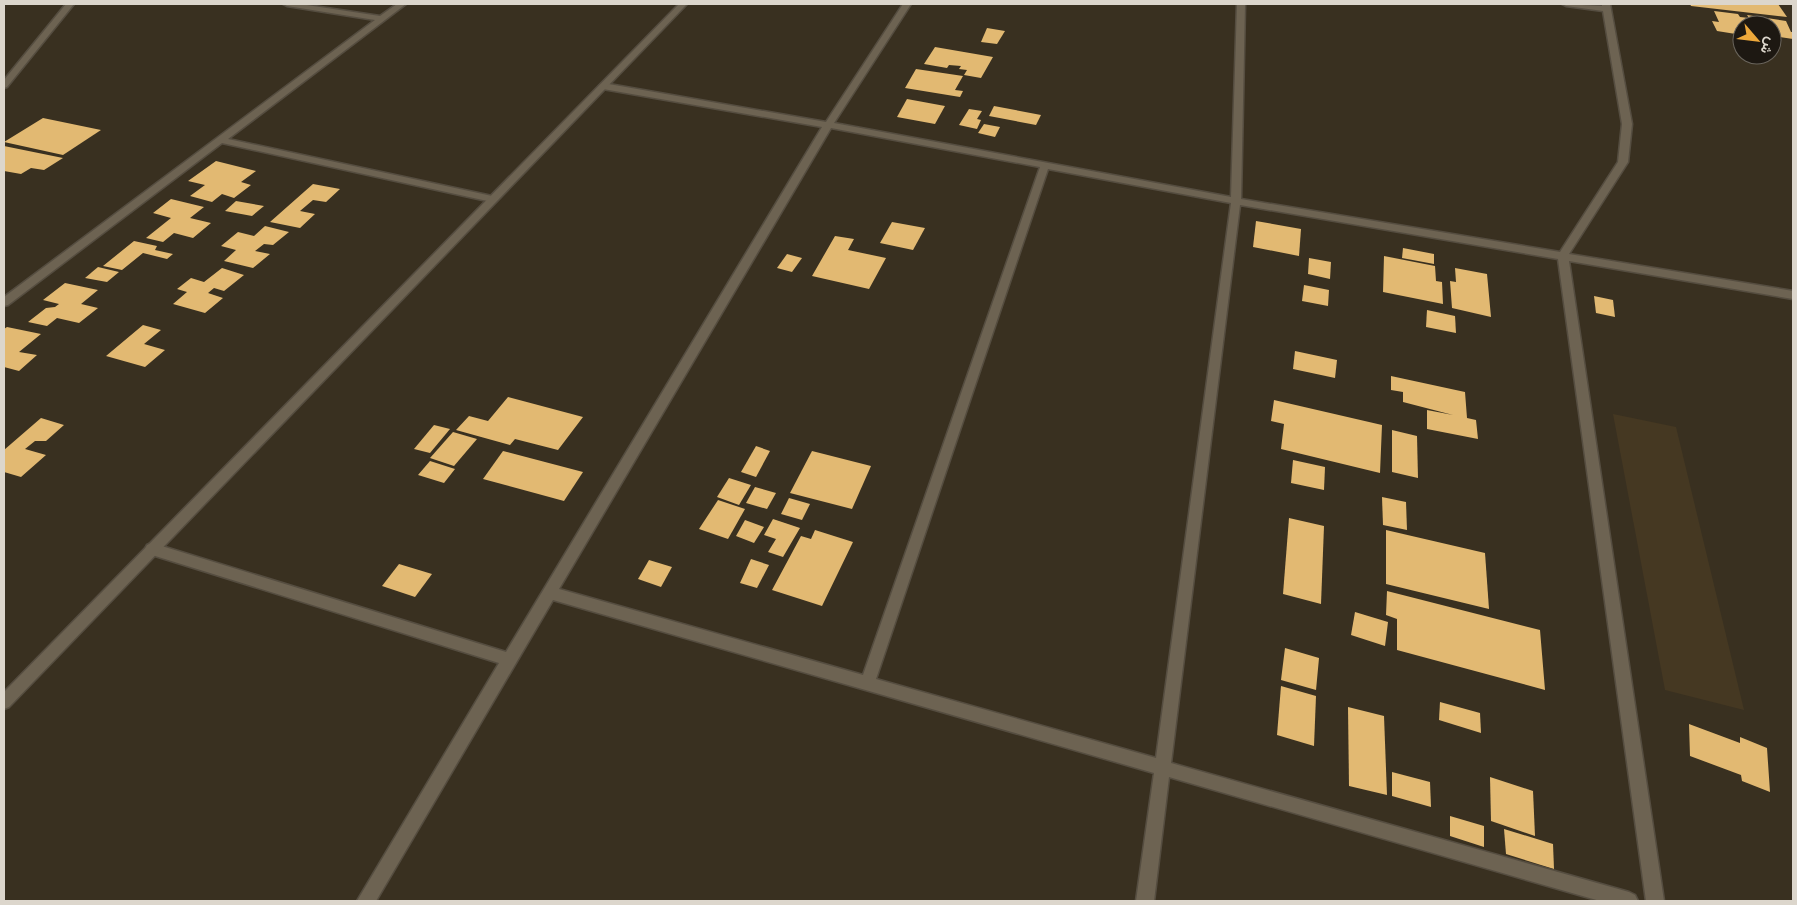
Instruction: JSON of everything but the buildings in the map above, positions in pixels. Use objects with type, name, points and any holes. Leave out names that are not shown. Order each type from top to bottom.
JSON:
[{"type":"street","points":[[4,85],[22,64],[48,27],[70,4]]},
{"type":"street","points":[[287,4],[382,19]]},
{"type":"street","points":[[4,302],[402,4]]},
{"type":"street","points":[[4,702],[683,4]]},
{"type":"street","points":[[366,901],[828,125],[907,4]]},
{"type":"street","points":[[1145,901],[1236,201],[1241,4]]},
{"type":"street","points":[[1566,4],[1606,6],[1627,124],[1623,162],[1563,255],[1655,901]]},
{"type":"street","points":[[603,86],[828,125],[1236,201],[1793,295]]},
{"type":"street","points":[[221,140],[492,199]]},
{"type":"street","points":[[867,684],[1045,166]]},
{"type":"street","points":[[152,549],[510,660]]},
{"type":"street","points":[[551,592],[1629,901]]},
{"type":"shaded area","points":[[1613,414],[1676,427],[1744,710],[1665,690]]}]
